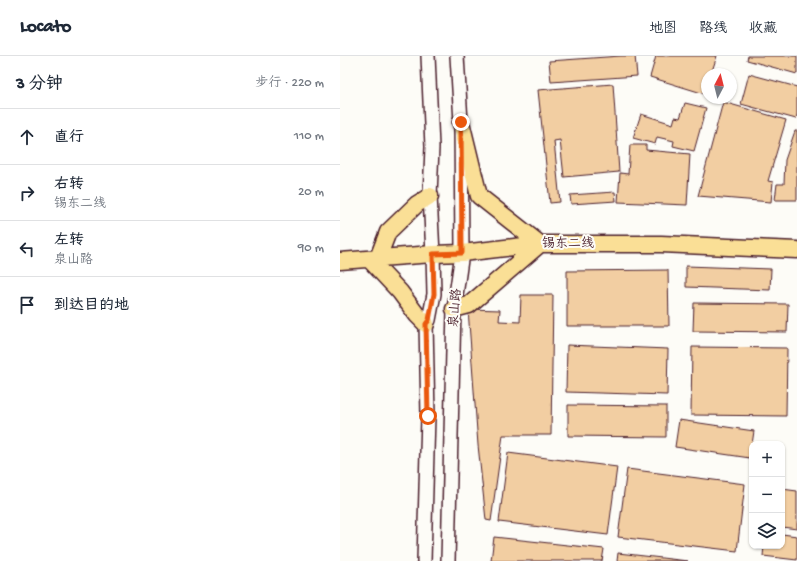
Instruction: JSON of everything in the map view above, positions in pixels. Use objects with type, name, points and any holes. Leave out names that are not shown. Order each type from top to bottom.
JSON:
[{"type":"main road","points":[[454,309],[469,305],[540,244],[479,196],[461,122]]},
{"type":"main road","points":[[426,324],[417,315],[373,258],[388,232],[417,204],[430,196]]},
{"type":"main road","name":"锡东二线","points":[[340,261],[462,253],[540,244],[661,244],[797,250]]},
{"type":"street","points":[[424,561],[428,416],[426,324],[429,320],[434,294],[430,196],[432,147],[428,56]]},
{"type":"street","name":"泉山路","points":[[448,561],[454,309],[462,253],[461,122],[457,56]]},
{"type":"building","points":[[635,56],[637,76],[551,82],[549,61]]},
{"type":"building","points":[[656,56],[717,56],[713,68],[701,68],[701,93],[650,77]]},
{"type":"building","points":[[748,56],[797,56],[797,74],[747,60]]},
{"type":"building","points":[[749,74],[797,87],[796,119],[741,104]]},
{"type":"building","points":[[613,84],[619,172],[564,177],[560,140],[554,141],[560,202],[550,203],[538,90]]},
{"type":"building","points":[[685,103],[706,108],[694,151],[673,146],[674,141],[657,137],[655,144],[633,138],[641,114],[673,124],[675,117],[680,118]]},
{"type":"building","points":[[722,104],[730,104],[786,120],[768,181],[773,182],[771,202],[698,196]]},
{"type":"building","points":[[795,131],[797,131],[797,200],[775,200],[777,184],[784,184],[785,160]]},
{"type":"building","points":[[630,145],[646,145],[646,150],[690,154],[687,205],[618,202],[620,173],[628,174]]},
{"type":"building","points":[[615,192],[616,201],[571,204],[570,195]]},
{"type":"building","points":[[686,266],[771,269],[770,290],[686,287]]},
{"type":"building","points":[[668,270],[669,326],[567,326],[567,271]]},
{"type":"building","points":[[521,295],[553,295],[551,435],[503,435],[491,521],[486,520],[478,445],[468,309],[500,310],[499,321],[520,322]]},
{"type":"building","points":[[694,303],[788,304],[787,332],[693,331]]},
{"type":"building","points":[[567,345],[668,349],[667,395],[566,392]]},
{"type":"building","points":[[692,347],[787,348],[786,416],[691,415]]},
{"type":"building","points":[[568,405],[666,406],[666,437],[568,436]]},
{"type":"building","points":[[679,420],[754,431],[753,441],[749,441],[749,458],[675,447]]},
{"type":"building","points":[[508,453],[617,467],[608,535],[499,522]]},
{"type":"building","points":[[627,469],[745,484],[737,551],[618,537]]},
{"type":"building","points":[[785,489],[797,491],[797,529],[785,527]]},
{"type":"building","points":[[785,534],[797,536],[797,560],[763,556],[764,549],[785,549]]},
{"type":"building","points":[[494,537],[604,549],[602,561],[491,561]]},
{"type":"building","points":[[618,553],[688,561],[617,561]]},
{"type":"route","points":[[428,416],[426,324],[429,320],[434,294],[433,254],[462,253],[461,122]]}]
